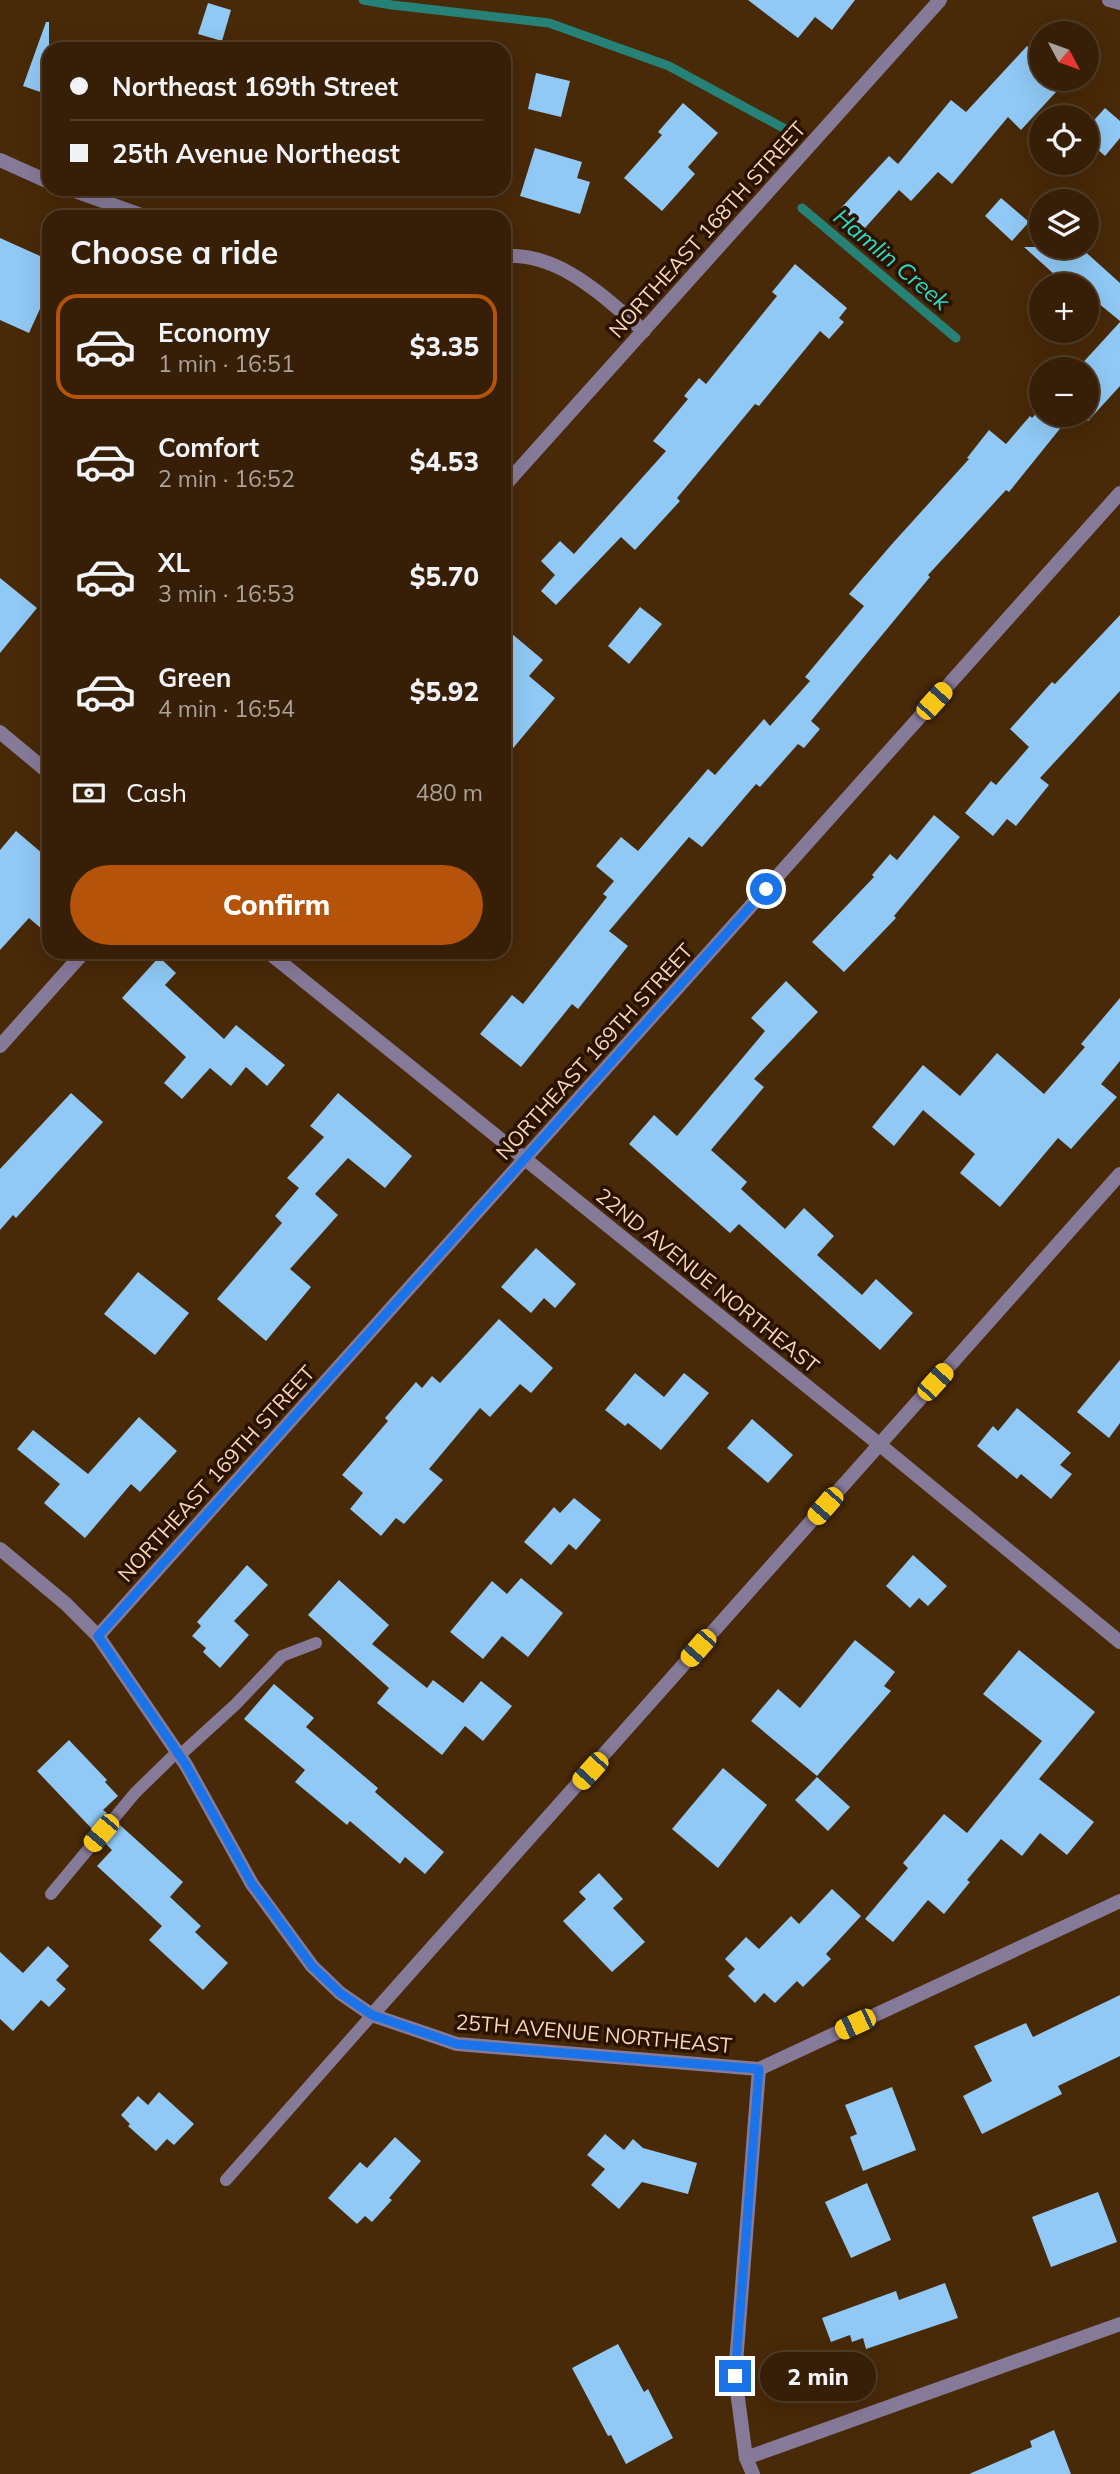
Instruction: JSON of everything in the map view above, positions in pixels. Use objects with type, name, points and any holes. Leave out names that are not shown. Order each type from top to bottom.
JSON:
[{"type":"street","name":"NORTHEAST 168TH STREET","points":[[511,478],[940,0]]},
{"type":"street","points":[[1109,0],[1120,3]]},
{"type":"street","points":[[0,160],[42,179]]},
{"type":"street","points":[[88,196],[128,210]]},
{"type":"street","points":[[511,256],[555,265],[582,279],[644,331]]},
{"type":"street","name":"NORTHEAST 169TH STREET","points":[[98,1636],[1120,493]]},
{"type":"street","points":[[0,732],[42,767]]},
{"type":"street","points":[[0,1046],[78,959]]},
{"type":"street","name":"22ND AVENUE NORTHEAST","points":[[277,959],[1120,1642]]},
{"type":"street","points":[[372,2015],[1120,1174]]},
{"type":"street","name":"25TH AVENUE NORTHEAST","points":[[0,1549],[66,1604],[98,1636],[177,1754],[252,1884],[312,1966],[340,1993],[372,2015],[457,2044],[759,2069],[735,2376],[746,2458],[753,2474]]},
{"type":"street","points":[[759,2069],[1120,1901]]},
{"type":"street","points":[[746,2458],[1120,2324]]},
{"type":"lane","points":[[51,1894],[135,1793],[235,1705],[282,1656],[316,1643]]},
{"type":"lane","points":[[226,2180],[372,2015]]},
{"type":"building","points":[[748,0],[855,0],[832,30],[815,17],[798,38]]},
{"type":"building","points":[[208,3],[231,10],[222,41],[198,34]]},
{"type":"building","points":[[46,22],[49,22],[49,42],[42,42],[42,93],[23,86]]},
{"type":"building","points":[[1027,46],[1029,91],[1057,91],[1044,105],[1029,105],[1029,121],[1021,130],[1008,117],[952,184],[938,172],[911,201],[899,190],[864,229],[841,208],[889,156],[898,164],[951,100],[966,112]]},
{"type":"building","points":[[536,73],[570,81],[561,117],[528,109]]},
{"type":"building","points":[[683,103],[718,133],[688,167],[695,174],[662,211],[624,178],[662,135],[658,132]]},
{"type":"building","points":[[1105,108],[1120,121],[1120,138],[1105,156],[1099,151],[1099,115]]},
{"type":"building","points":[[535,148],[582,162],[577,178],[590,182],[580,214],[520,196]]},
{"type":"building","points":[[1001,198],[1029,222],[1012,241],[985,216]]},
{"type":"building","points":[[0,238],[42,257],[42,304],[29,333],[0,320]]},
{"type":"building","points":[[1037,259],[1093,259],[1120,283],[1120,321],[1099,304],[1099,273],[1053,273]]},
{"type":"building","points":[[795,264],[847,308],[839,318],[844,322],[829,339],[820,331],[759,406],[755,404],[677,498],[680,501],[635,550],[621,537],[556,605],[541,591],[555,575],[541,561],[560,541],[574,554],[666,451],[653,441],[688,399],[684,396],[699,378],[706,384],[777,296],[772,292]]},
{"type":"building","points":[[1120,322],[1120,386],[1099,409],[1099,357],[1088,357]]},
{"type":"building","points":[[1029,417],[1029,427],[1061,427],[1009,492],[1006,490],[928,575],[930,577],[811,721],[820,729],[804,748],[798,744],[760,787],[756,784],[702,847],[689,837],[609,931],[628,946],[578,1009],[572,1004],[521,1067],[480,1034],[512,995],[523,1004],[607,897],[603,894],[614,881],[596,866],[621,837],[638,851],[708,769],[715,775],[764,719],[770,726],[810,681],[805,677],[864,606],[849,594],[969,459],[967,458],[989,430],[1006,444]]},
{"type":"building","points":[[0,578],[37,608],[0,653]]},
{"type":"building","points":[[640,607],[662,624],[629,664],[608,646]]},
{"type":"building","points":[[1120,615],[1120,691],[1040,778],[1049,785],[1016,826],[1007,819],[993,836],[965,813],[991,781],[996,785],[1029,747],[1010,729],[1052,682],[1055,684]]},
{"type":"building","points":[[511,633],[543,660],[529,676],[555,698],[511,751]]},
{"type":"building","points":[[934,815],[960,837],[894,916],[896,918],[844,972],[812,942],[874,877],[872,875],[890,854],[897,860]]},
{"type":"building","points":[[16,831],[42,853],[42,929],[29,918],[0,950],[0,850]]},
{"type":"building","points":[[157,959],[161,959],[176,973],[165,985],[224,1039],[236,1025],[285,1065],[267,1086],[246,1067],[231,1086],[210,1068],[182,1099],[164,1083],[186,1057],[122,998]]},
{"type":"building","points":[[786,981],[818,1012],[754,1079],[764,1087],[711,1150],[747,1182],[741,1189],[785,1229],[804,1208],[834,1236],[817,1255],[862,1295],[876,1279],[913,1313],[880,1350],[739,1224],[730,1233],[629,1144],[654,1115],[677,1136],[765,1031],[751,1018]]},
{"type":"building","points":[[1120,998],[1120,1061],[1101,1084],[1117,1097],[1071,1149],[1058,1138],[1000,1207],[960,1173],[975,1154],[923,1110],[894,1146],[872,1127],[923,1065],[960,1096],[997,1053],[1044,1094],[1085,1047],[1081,1044]]},
{"type":"building","points":[[71,1093],[103,1122],[16,1218],[13,1215],[0,1230],[0,1169]]},
{"type":"building","points":[[338,1093],[412,1156],[385,1188],[348,1158],[315,1194],[338,1215],[290,1269],[311,1287],[266,1341],[217,1299],[282,1223],[275,1216],[299,1188],[287,1178],[324,1137],[310,1126]]},
{"type":"building","points":[[536,1248],[576,1284],[555,1308],[544,1298],[531,1313],[501,1287]]},
{"type":"building","points":[[138,1272],[189,1313],[155,1355],[104,1314]]},
{"type":"building","points":[[499,1319],[553,1368],[531,1393],[520,1384],[490,1417],[480,1408],[429,1469],[443,1480],[404,1524],[396,1518],[381,1536],[350,1509],[363,1493],[342,1475],[388,1421],[385,1418],[416,1382],[422,1388],[432,1376],[440,1383]]},
{"type":"building","points":[[1120,1360],[1120,1423],[1109,1438],[1077,1412]]},
{"type":"building","points":[[635,1373],[664,1397],[684,1373],[709,1393],[661,1450],[628,1423],[625,1426],[605,1410]]},
{"type":"building","points":[[1017,1408],[1071,1453],[1060,1465],[1072,1474],[1051,1499],[1021,1474],[1017,1479],[977,1446],[993,1426],[998,1431]]},
{"type":"building","points":[[139,1417],[177,1451],[140,1492],[131,1484],[85,1538],[44,1503],[60,1484],[17,1449],[33,1430],[88,1474]]},
{"type":"building","points":[[752,1419],[793,1455],[768,1483],[727,1448]]},
{"type":"building","points":[[574,1498],[601,1520],[576,1550],[569,1544],[551,1565],[524,1542],[554,1507],[560,1513]]},
{"type":"building","points":[[913,1555],[947,1586],[928,1606],[919,1598],[910,1608],[886,1586]]},
{"type":"building","points":[[247,1565],[268,1585],[234,1621],[249,1635],[220,1668],[203,1652],[206,1648],[192,1636],[201,1626],[197,1622]]},
{"type":"building","points":[[521,1578],[563,1613],[528,1657],[502,1636],[483,1659],[450,1632],[492,1581],[507,1594]]},
{"type":"building","points":[[339,1580],[389,1625],[372,1644],[427,1688],[433,1680],[463,1703],[481,1681],[512,1706],[483,1741],[465,1726],[442,1755],[377,1703],[389,1688],[308,1615]]},
{"type":"building","points":[[855,1640],[895,1672],[884,1686],[891,1691],[817,1776],[751,1721],[778,1689],[800,1708]]},
{"type":"building","points":[[1019,1650],[1095,1712],[1039,1779],[1094,1822],[1067,1855],[1040,1833],[1022,1856],[1001,1839],[967,1880],[970,1882],[944,1914],[928,1900],[893,1942],[865,1919],[908,1868],[903,1863],[944,1814],[967,1833],[1042,1741],[983,1694]]},
{"type":"building","points":[[274,1684],[314,1718],[306,1727],[378,1788],[375,1792],[444,1852],[425,1874],[405,1857],[400,1864],[350,1821],[347,1825],[295,1782],[305,1770],[244,1719]]},
{"type":"building","points":[[69,1740],[107,1780],[105,1782],[118,1796],[103,1810],[107,1813],[93,1830],[37,1771]]},
{"type":"building","points":[[723,1768],[767,1805],[718,1868],[672,1829]]},
{"type":"building","points":[[817,1777],[850,1807],[828,1831],[795,1800]]},
{"type":"building","points":[[120,1825],[183,1882],[170,1897],[201,1926],[195,1932],[228,1963],[203,1990],[149,1940],[162,1926],[97,1866],[112,1850],[105,1843]]},
{"type":"building","points":[[599,1873],[623,1899],[613,1908],[645,1942],[612,1972],[563,1921],[586,1899],[579,1892]]},
{"type":"building","points":[[832,1889],[861,1916],[826,1954],[831,1959],[803,1987],[797,1981],[775,2003],[764,1993],[755,2003],[728,1976],[735,1969],[725,1959],[746,1937],[759,1949],[791,1916],[799,1924]]},
{"type":"building","points":[[48,1946],[69,1966],[56,1980],[66,1989],[49,2007],[41,2000],[13,2031],[0,2019],[0,1952],[23,1973]]},
{"type":"building","points":[[1120,1995],[1120,2056],[1058,2086],[1062,2094],[982,2134],[963,2096],[992,2081],[974,2046],[1026,2023],[1033,2037]]},
{"type":"building","points":[[892,2087],[916,2150],[863,2171],[850,2137],[857,2134],[845,2105]]},
{"type":"building","points":[[159,2092],[194,2124],[174,2145],[167,2139],[156,2151],[128,2126],[130,2124],[121,2115],[138,2096],[148,2105]]},
{"type":"building","points":[[605,2134],[624,2150],[633,2139],[643,2148],[697,2163],[688,2194],[642,2182],[619,2209],[591,2185],[605,2169],[587,2155]]},
{"type":"building","points":[[395,2137],[421,2161],[372,2222],[365,2216],[357,2224],[328,2198],[360,2162],[367,2168]]},
{"type":"building","points":[[867,2183],[891,2240],[851,2258],[825,2202]]},
{"type":"building","points":[[1098,2192],[1117,2242],[1051,2267],[1032,2217]]},
{"type":"building","points":[[945,2283],[958,2318],[866,2349],[863,2338],[852,2342],[850,2335],[831,2342],[822,2318],[896,2291],[899,2300]]},
{"type":"building","points":[[618,2344],[644,2392],[648,2389],[673,2438],[626,2464],[572,2368]]},
{"type":"building","points":[[1054,2430],[1071,2474],[969,2474],[1032,2447],[1030,2441]]},
{"type":"waterway","name":"Hamlin Creek","points":[[363,0],[549,23],[669,66],[787,130]]},
{"type":"waterway","name":"Hamlin Creek","points":[[802,208],[956,338]]},
{"type":"route","points":[[735,2376],[759,2069],[457,2044],[372,2015],[340,1993],[312,1966],[252,1884],[186,1765],[98,1636],[766,889]]}]
